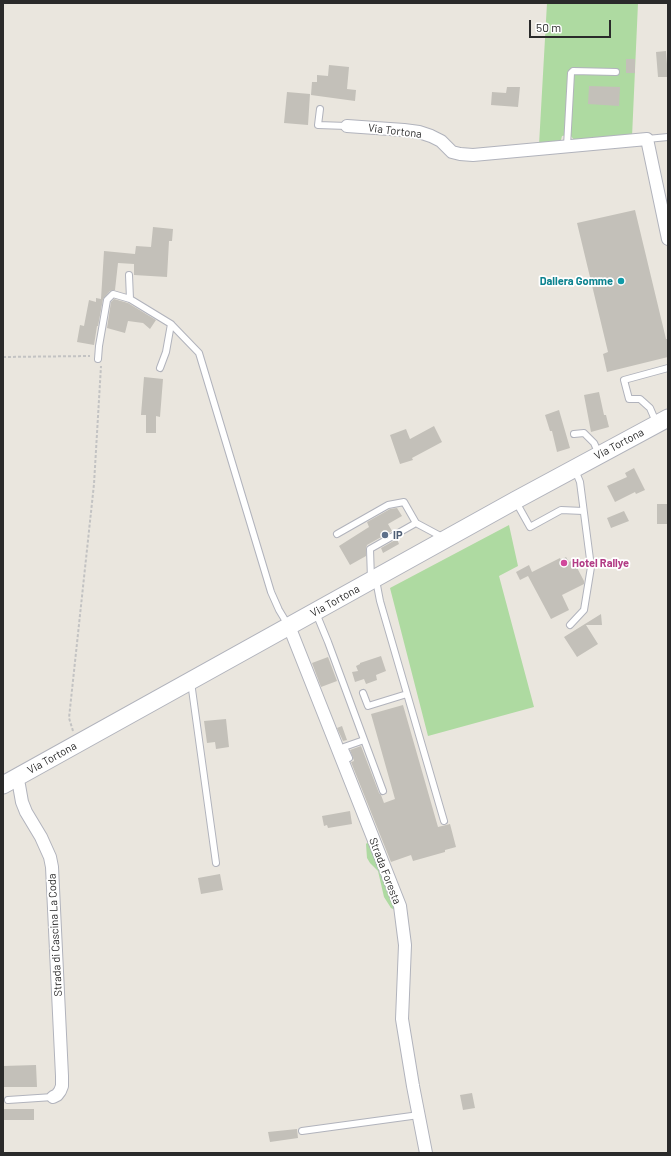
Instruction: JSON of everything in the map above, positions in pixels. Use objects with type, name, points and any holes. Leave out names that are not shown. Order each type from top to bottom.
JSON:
[{"type":"main road","name":"Via Tortona","points":[[9,781],[516,500],[662,421]]},
{"type":"street","name":"Via Tortona","points":[[347,126],[419,132],[441,141],[452,152],[473,155],[647,139]]},
{"type":"street","points":[[647,139],[668,239]]},
{"type":"street","name":"Strada Foresta","points":[[289,626],[400,906],[405,946],[402,1019],[426,1153]]},
{"type":"street","name":"Strada di Cascina La Coda","points":[[9,781],[18,785],[26,812],[41,836],[50,857],[52,867],[62,1076],[60,1091],[53,1097]]},
{"type":"lane","points":[[567,146],[571,73],[573,71],[616,72]]},
{"type":"lane","points":[[320,109],[318,125],[347,126]]},
{"type":"lane","points":[[647,139],[668,137]]},
{"type":"lane","points":[[129,275],[130,299]]},
{"type":"lane","points":[[98,358],[107,300],[113,294],[130,299],[171,324],[199,353],[271,592],[279,610],[289,626]]},
{"type":"lane","points":[[160,368],[166,352],[171,324]]},
{"type":"lane","points":[[662,421],[640,399],[630,398],[624,380],[668,368]]},
{"type":"lane","points":[[574,434],[584,433],[594,443],[600,455]]},
{"type":"lane","points":[[570,625],[584,610],[591,567],[580,482],[574,469]]},
{"type":"lane","points":[[516,500],[530,527],[561,510],[583,510]]},
{"type":"lane","points":[[337,534],[388,505],[404,502],[416,523],[446,539]]},
{"type":"lane","points":[[416,523],[370,549],[373,580],[444,821]]},
{"type":"lane","points":[[316,611],[383,791]]},
{"type":"lane","points":[[191,681],[216,863]]},
{"type":"lane","points":[[364,693],[368,706],[407,694]]},
{"type":"lane","points":[[348,758],[344,747],[364,740]]},
{"type":"lane","points":[[8,1100],[53,1097]]},
{"type":"lane","points":[[302,1131],[419,1115]]},
{"type":"path","points":[[3,357],[90,355],[98,358],[101,366],[94,484],[69,718],[78,743]]},
{"type":"green space","points":[[547,3],[638,3],[632,137],[576,142],[570,135],[567,135],[562,136],[560,144],[539,145]]},
{"type":"green space","points":[[509,525],[518,566],[499,576],[534,707],[428,736],[390,588]]},
{"type":"green space","points":[[368,842],[395,910],[391,908],[384,897],[378,871],[367,858],[366,844]]},
{"type":"building","points":[[666,51],[668,77],[658,77],[656,52]]},
{"type":"building","points":[[626,59],[635,59],[635,73],[626,73]]},
{"type":"building","points":[[329,65],[349,67],[347,89],[356,90],[355,101],[311,95],[312,82],[317,82],[317,75],[328,76]]},
{"type":"building","points":[[589,86],[620,87],[619,106],[588,104]]},
{"type":"building","points":[[507,87],[520,87],[518,107],[491,105],[492,92],[506,93]]},
{"type":"building","points":[[287,92],[310,94],[308,125],[284,123]]},
{"type":"building","name":"Dallera Gomme","points":[[635,210],[666,339],[668,339],[668,357],[607,372],[603,354],[608,352],[577,223]]},
{"type":"building","points":[[153,227],[173,229],[172,241],[169,241],[167,277],[134,275],[134,264],[118,263],[115,290],[110,291],[103,299],[94,345],[77,342],[80,325],[84,326],[89,300],[96,302],[96,298],[101,299],[104,251],[135,254],[136,246],[151,247]]},
{"type":"building","points":[[114,299],[128,303],[156,320],[150,329],[143,323],[128,321],[125,333],[107,328],[111,302]]},
{"type":"building","points":[[144,377],[163,379],[160,417],[156,416],[156,433],[146,433],[146,415],[141,415]]},
{"type":"building","points":[[599,392],[604,415],[606,415],[609,427],[591,432],[584,395]]},
{"type":"building","points":[[559,410],[570,448],[557,452],[552,431],[550,431],[545,415]]},
{"type":"building","points":[[434,426],[442,442],[412,458],[413,460],[400,464],[390,435],[406,429],[410,439]]},
{"type":"building","points":[[634,468],[645,490],[636,494],[635,492],[615,502],[607,486],[627,477],[625,473]]},
{"type":"building","points":[[657,504],[668,504],[668,524],[657,524]]},
{"type":"building","points":[[397,508],[402,516],[388,524],[392,531],[367,545],[366,556],[350,565],[339,546],[369,527],[367,522],[390,509]]},
{"type":"building","points":[[624,511],[629,521],[611,528],[607,518]]},
{"type":"building","points":[[397,539],[399,544],[383,553],[381,548]]},
{"type":"building","points":[[566,557],[569,562],[573,560],[584,581],[584,584],[562,595],[569,610],[551,619],[528,576],[520,580],[516,572],[529,565],[532,572],[560,558],[561,560]]},
{"type":"building","points":[[601,614],[602,625],[586,625],[598,644],[577,657],[564,637]]},
{"type":"building","points":[[381,656],[386,671],[376,675],[377,680],[366,684],[364,679],[355,682],[352,672],[358,671],[356,666],[360,663]]},
{"type":"building","points":[[328,657],[337,681],[321,687],[312,663]]},
{"type":"building","points":[[403,705],[438,827],[450,824],[456,847],[445,850],[445,852],[413,861],[411,855],[391,862],[351,762],[354,761],[350,750],[361,746],[384,803],[395,799],[371,714]]},
{"type":"building","points":[[226,719],[229,747],[216,749],[215,742],[207,743],[204,721]]},
{"type":"building","points":[[342,726],[347,740],[343,741],[337,728]]},
{"type":"building","points":[[350,811],[352,824],[328,828],[327,825],[324,826],[322,816]]},
{"type":"building","points":[[220,874],[223,890],[201,894],[198,878]]},
{"type":"building","points":[[36,1065],[37,1087],[3,1087],[3,1066]]},
{"type":"building","points":[[472,1093],[475,1108],[463,1110],[460,1095]]},
{"type":"building","points":[[3,1109],[34,1109],[34,1120],[3,1120]]},
{"type":"building","points":[[297,1129],[298,1138],[270,1142],[268,1132]]},
{"type":"place","name":"Dallera Gomme","points":[[621,281]]},
{"type":"place","name":"IP","points":[[385,535]]},
{"type":"place","name":"Hotel Rallye","points":[[564,563]]}]
